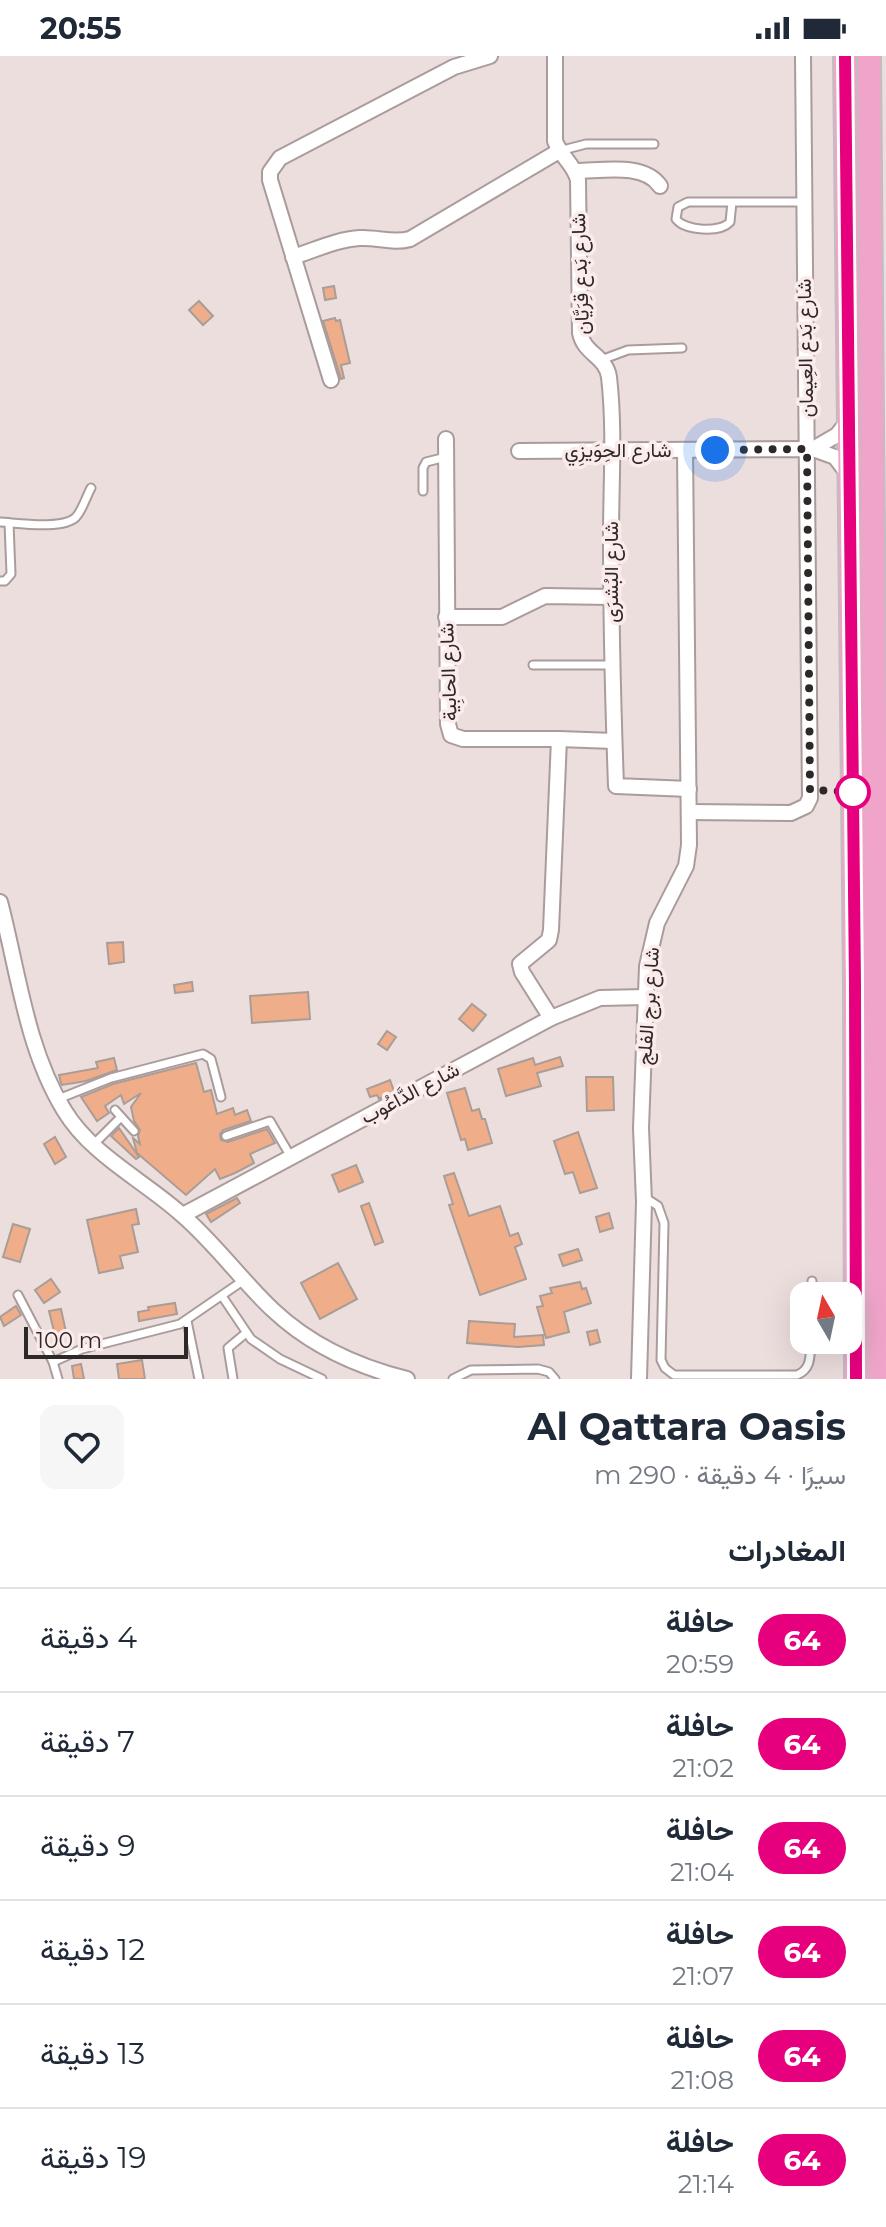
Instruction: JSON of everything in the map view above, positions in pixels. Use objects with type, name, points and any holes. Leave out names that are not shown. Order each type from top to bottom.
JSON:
[{"type":"highway","points":[[845,56],[853,1375]]},
{"type":"highway","points":[[869,56],[882,1132],[880,1379]]},
{"type":"street","points":[[331,380],[270,180],[274,164],[280,158],[454,67],[490,56]]},
{"type":"street","points":[[555,56],[555,131],[559,151],[576,171],[642,172],[653,177],[660,186]]},
{"type":"street","name":"شارع بَدع العِيمان","points":[[689,812],[791,813],[806,806],[810,798],[810,449],[802,202],[803,56]]},
{"type":"street","points":[[293,257],[354,238],[392,242],[410,239],[559,151]]},
{"type":"street","name":"شارع بَدع قِرَيَّان","points":[[576,171],[580,333],[585,347],[601,360]]},
{"type":"street","points":[[870,248],[886,267]]},
{"type":"street","points":[[870,296],[886,275]]},
{"type":"street","name":"شارع البُشرَى","points":[[601,360],[609,377],[611,665],[616,786],[689,789]]},
{"type":"street","points":[[810,449],[837,435],[848,421]]},
{"type":"street","name":"شارع الحابِية","points":[[446,439],[446,617],[448,724],[451,735],[463,739],[559,739]]},
{"type":"street","points":[[810,449],[835,457],[849,476]]},
{"type":"street","name":"شارع الحِوَيزِي","points":[[519,451],[810,449]]},
{"type":"street","name":"شارع برج الفلج","points":[[639,1379],[644,1197],[641,1128],[647,966],[657,923],[686,866],[689,812],[685,450]]},
{"type":"street","points":[[446,617],[502,617],[545,596],[611,597]]},
{"type":"street","points":[[551,1018],[520,964],[549,940],[551,930],[559,739],[614,741]]},
{"type":"street","points":[[0,902],[29,1022],[49,1081],[75,1126],[93,1145],[183,1215],[275,1312],[336,1353],[384,1376],[407,1379]]},
{"type":"street","name":"شارع الدَّاعُوب","points":[[183,1215],[551,1018],[600,998],[645,997]]},
{"type":"lane","points":[[559,151],[586,144],[654,144]]},
{"type":"lane","points":[[732,202],[730,222],[722,228],[686,227],[676,219],[676,211],[684,203],[732,202],[802,202]]},
{"type":"lane","name":"شارع بَدع قِرَيَّان","points":[[601,360],[628,350],[682,348]]},
{"type":"lane","points":[[423,491],[424,465],[429,459],[446,457]]},
{"type":"lane","points":[[0,581],[5,581],[11,574],[10,547],[4,523],[54,524],[70,521],[80,510],[91,488]]},
{"type":"lane","points":[[0,548],[10,547]]},
{"type":"lane","points":[[533,665],[611,665]]},
{"type":"lane","points":[[58,1099],[111,1078],[203,1054],[211,1059],[221,1097]]},
{"type":"lane","points":[[93,1145],[118,1114],[134,1131]]},
{"type":"lane","points":[[226,1136],[270,1121],[291,1157]]},
{"type":"lane","points":[[644,1197],[658,1206],[664,1223],[663,1364],[667,1371],[674,1375],[733,1377],[801,1374],[810,1363],[810,1354]]},
{"type":"lane","points":[[53,1362],[82,1349],[168,1329],[187,1321],[244,1280]]},
{"type":"lane","points":[[18,1295],[53,1362],[58,1379]]},
{"type":"lane","points":[[222,1296],[246,1333],[257,1344],[322,1379]]},
{"type":"lane","points":[[187,1321],[199,1379]]},
{"type":"lane","points":[[233,1379],[227,1357],[228,1348],[246,1333]]},
{"type":"lane","points":[[453,1379],[471,1370],[523,1369],[544,1370],[555,1379]]},
{"type":"building","points":[[334,286],[336,298],[325,300],[323,288]]},
{"type":"building","points":[[199,301],[213,316],[203,325],[189,310]]},
{"type":"building","points":[[335,318],[336,321],[340,320],[350,363],[341,365],[344,378],[341,379],[323,321]]},
{"type":"building","points":[[123,942],[124,962],[109,964],[107,943]]},
{"type":"building","points":[[192,982],[193,991],[175,993],[174,985]]},
{"type":"building","points":[[308,992],[310,1019],[252,1023],[250,996]]},
{"type":"building","points":[[472,1004],[486,1015],[473,1031],[459,1019]]},
{"type":"building","points":[[387,1031],[396,1037],[387,1050],[378,1044]]},
{"type":"building","points":[[560,1057],[563,1066],[537,1073],[541,1086],[506,1096],[498,1069],[533,1058],[535,1065]]},
{"type":"building","points":[[114,1058],[117,1070],[86,1081],[61,1083],[59,1075],[98,1068],[96,1062]]},
{"type":"building","points":[[196,1063],[204,1092],[211,1090],[217,1114],[233,1108],[235,1115],[247,1110],[251,1121],[223,1130],[221,1140],[228,1142],[267,1129],[275,1143],[250,1154],[254,1163],[235,1173],[220,1179],[215,1169],[186,1195],[137,1153],[133,1138],[140,1144],[140,1130],[131,1107],[141,1093],[124,1104],[121,1095],[105,1106],[109,1113],[97,1121],[81,1097],[113,1084]]},
{"type":"building","points":[[586,1077],[613,1077],[614,1110],[587,1111]]},
{"type":"building","points":[[390,1080],[394,1091],[379,1099],[377,1095],[370,1097],[367,1089]]},
{"type":"building","points":[[465,1088],[472,1111],[479,1109],[482,1119],[485,1119],[492,1143],[468,1150],[465,1139],[461,1140],[447,1093]]},
{"type":"building","points":[[119,1128],[139,1157],[136,1159],[111,1136]]},
{"type":"building","points":[[578,1132],[597,1188],[580,1193],[573,1172],[565,1174],[554,1141]]},
{"type":"building","points":[[55,1137],[66,1157],[55,1164],[44,1144]]},
{"type":"building","points":[[356,1165],[363,1182],[339,1192],[332,1175]]},
{"type":"building","points":[[454,1173],[469,1216],[500,1206],[510,1236],[518,1233],[522,1244],[515,1247],[526,1279],[480,1295],[449,1205],[453,1204],[444,1176]]},
{"type":"building","points":[[237,1198],[240,1203],[211,1222],[206,1214]]},
{"type":"building","points":[[369,1203],[383,1242],[375,1245],[361,1206]]},
{"type":"building","points":[[136,1209],[139,1224],[132,1225],[138,1252],[120,1256],[123,1268],[99,1273],[87,1220]]},
{"type":"building","points":[[609,1213],[613,1228],[600,1232],[596,1217]]},
{"type":"building","points":[[13,1224],[30,1229],[20,1262],[3,1257]]},
{"type":"building","points":[[578,1249],[582,1260],[563,1266],[559,1255]]},
{"type":"building","points":[[338,1263],[357,1299],[320,1319],[301,1283]]},
{"type":"building","points":[[51,1279],[60,1292],[44,1303],[35,1290]]},
{"type":"building","points":[[580,1282],[582,1289],[586,1288],[591,1303],[564,1312],[569,1332],[546,1338],[537,1307],[543,1306],[540,1296],[552,1293],[550,1288]]},
{"type":"building","points":[[175,1303],[177,1314],[139,1321],[138,1312],[149,1310],[148,1307]]},
{"type":"building","points":[[16,1306],[21,1315],[4,1326],[0,1317]]},
{"type":"building","points":[[61,1309],[66,1332],[55,1335],[49,1311]]},
{"type":"building","points":[[469,1321],[515,1324],[514,1337],[543,1335],[544,1345],[518,1347],[467,1343]]},
{"type":"building","points":[[597,1330],[600,1342],[590,1345],[587,1332]]},
{"type":"building","points":[[142,1360],[145,1379],[119,1379],[117,1364]]},
{"type":"building","points":[[81,1364],[84,1379],[74,1379],[72,1366]]},
{"type":"bus line","name":"64","points":[[845,56],[856,1379]]},
{"type":"route","points":[[715,450],[807,449],[810,790],[853,792]]}]
